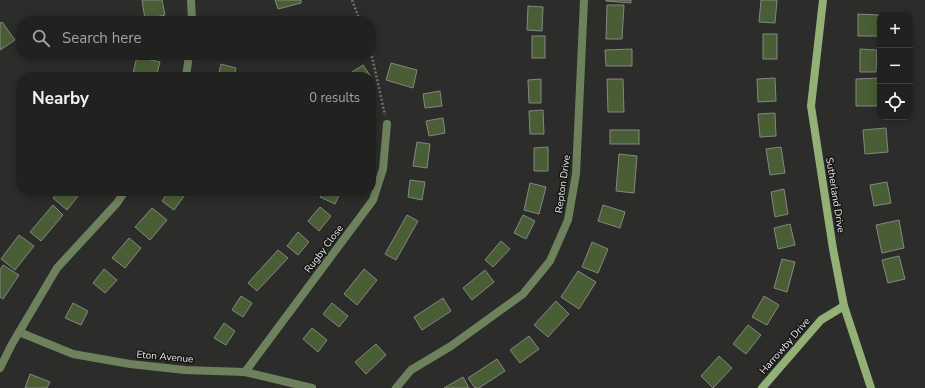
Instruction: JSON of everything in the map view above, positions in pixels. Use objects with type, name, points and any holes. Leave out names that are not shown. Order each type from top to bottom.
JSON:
[{"type":"street","points":[[191,0],[192,16]]},
{"type":"street","name":"Repton Drive","points":[[396,388],[411,370],[451,346],[524,294],[550,260],[568,220],[576,174],[584,0]]},
{"type":"street","name":"Sutherland Drive","points":[[823,0],[811,106],[833,248],[844,306],[871,388]]},
{"type":"street","points":[[187,72],[188,60]]},
{"type":"street","name":"Rugby Close","points":[[376,191],[383,169],[387,124]]},
{"type":"street","points":[[0,368],[19,332],[57,268],[117,203],[122,196]]},
{"type":"street","name":"Rugby Close","points":[[245,372],[373,200],[374,196]]},
{"type":"street","name":"Harrowby Drive","points":[[762,388],[821,320],[844,306]]},
{"type":"street","name":"Eton Avenue","points":[[19,332],[73,354],[130,364],[185,370],[245,372],[312,388]]},
{"type":"path","points":[[352,0],[358,16]]},
{"type":"path","points":[[373,60],[375,72]]},
{"type":"path","points":[[376,74],[387,124]]},
{"type":"building","points":[[142,0],[162,0],[165,15],[145,16]]},
{"type":"building","points":[[275,0],[301,0],[301,3],[278,9]]},
{"type":"building","points":[[631,0],[631,3],[606,1]]},
{"type":"building","points":[[761,0],[777,0],[775,23],[759,22]]},
{"type":"building","points":[[607,5],[624,5],[622,39],[606,39]]},
{"type":"building","points":[[528,6],[543,7],[542,31],[527,30]]},
{"type":"building","points":[[858,14],[877,15],[877,36],[858,36]]},
{"type":"building","points":[[2,22],[15,40],[0,50],[0,23]]},
{"type":"building","points":[[763,34],[777,34],[777,59],[763,59]]},
{"type":"building","points":[[532,36],[545,36],[545,58],[532,58]]},
{"type":"building","points":[[632,49],[632,66],[606,66],[605,50]]},
{"type":"building","points":[[860,49],[877,50],[876,72],[860,72]]},
{"type":"building","points":[[136,60],[151,60],[160,62],[157,72],[133,72]]},
{"type":"building","points":[[391,63],[417,70],[413,88],[386,80]]},
{"type":"building","points":[[221,64],[236,68],[235,72],[219,72]]},
{"type":"building","points":[[363,65],[368,72],[352,72]]},
{"type":"building","points":[[775,78],[776,101],[758,102],[757,79]]},
{"type":"building","points":[[877,78],[877,106],[856,106],[856,79]]},
{"type":"building","points":[[541,79],[541,103],[529,103],[528,80]]},
{"type":"building","points":[[607,79],[623,79],[624,112],[608,112]]},
{"type":"building","points":[[440,91],[442,106],[425,108],[423,94]]},
{"type":"building","points":[[543,110],[544,134],[530,134],[529,111]]},
{"type":"building","points":[[775,113],[776,136],[760,137],[758,114]]},
{"type":"building","points":[[443,118],[445,133],[429,136],[426,121]]},
{"type":"building","points":[[886,128],[888,152],[865,154],[863,130]]},
{"type":"building","points":[[610,130],[639,130],[639,144],[610,144]]},
{"type":"building","points":[[417,142],[430,144],[427,168],[413,166]]},
{"type":"building","points":[[548,147],[548,171],[534,171],[534,148]]},
{"type":"building","points":[[781,147],[785,173],[770,175],[766,149]]},
{"type":"building","points":[[619,154],[637,156],[634,193],[616,191]]},
{"type":"building","points":[[410,180],[425,182],[422,200],[408,197]]},
{"type":"building","points":[[887,182],[891,203],[874,206],[870,185]]},
{"type":"building","points":[[530,183],[546,187],[539,214],[524,210]]},
{"type":"building","points":[[784,189],[788,214],[775,217],[771,192]]},
{"type":"building","points":[[55,196],[78,196],[67,210],[53,198]]},
{"type":"building","points":[[166,196],[184,196],[174,210],[162,201]]},
{"type":"building","points":[[320,196],[339,196],[335,204]]},
{"type":"building","points":[[53,205],[63,215],[41,241],[30,232]]},
{"type":"building","points":[[603,205],[625,212],[620,228],[598,221]]},
{"type":"building","points":[[320,207],[331,216],[319,231],[308,221]]},
{"type":"building","points":[[152,208],[167,220],[150,240],[135,227]]},
{"type":"building","points":[[407,215],[418,221],[396,260],[385,254]]},
{"type":"building","points":[[523,215],[535,221],[526,239],[514,233]]},
{"type":"building","points":[[899,220],[904,248],[882,253],[876,225]]},
{"type":"building","points":[[790,224],[795,245],[778,249],[774,228]]},
{"type":"building","points":[[298,232],[309,242],[298,255],[287,246]]},
{"type":"building","points":[[19,235],[34,246],[15,270],[1,259]]},
{"type":"building","points":[[129,238],[141,248],[125,268],[112,258]]},
{"type":"building","points":[[501,241],[510,249],[493,267],[485,260]]},
{"type":"building","points":[[592,242],[608,249],[598,273],[582,267]]},
{"type":"building","points":[[278,250],[288,258],[257,291],[248,283]]},
{"type":"building","points":[[899,256],[905,279],[888,283],[882,260]]},
{"type":"building","points":[[782,259],[795,262],[787,292],[774,288]]},
{"type":"building","points":[[3,265],[19,275],[3,299],[0,297],[0,270]]},
{"type":"building","points":[[104,269],[117,280],[105,293],[93,283]]},
{"type":"building","points":[[364,269],[377,280],[357,305],[344,294]]},
{"type":"building","points":[[485,270],[494,282],[472,300],[463,288]]},
{"type":"building","points":[[578,271],[596,282],[579,309],[561,297]]},
{"type":"building","points":[[241,296],[252,303],[243,317],[232,310]]},
{"type":"building","points":[[764,296],[779,305],[767,325],[752,317]]},
{"type":"building","points":[[443,298],[451,311],[422,330],[414,317]]},
{"type":"building","points":[[556,301],[569,314],[548,337],[534,325]]},
{"type":"building","points":[[73,303],[88,311],[81,325],[65,318]]},
{"type":"building","points":[[332,303],[348,316],[339,327],[323,314]]},
{"type":"building","points":[[224,323],[235,331],[226,345],[214,338]]},
{"type":"building","points":[[748,325],[761,335],[746,354],[733,344]]},
{"type":"building","points":[[312,328],[327,340],[318,352],[303,339]]},
{"type":"building","points":[[529,336],[539,349],[520,363],[510,350]]},
{"type":"building","points":[[376,344],[386,355],[366,374],[355,362]]},
{"type":"building","points":[[719,356],[732,368],[713,388],[701,376]]},
{"type":"building","points":[[497,359],[505,371],[479,388],[475,388],[468,378]]},
{"type":"building","points":[[30,374],[50,382],[47,388],[25,388]]},
{"type":"building","points":[[463,377],[469,388],[444,388]]}]
